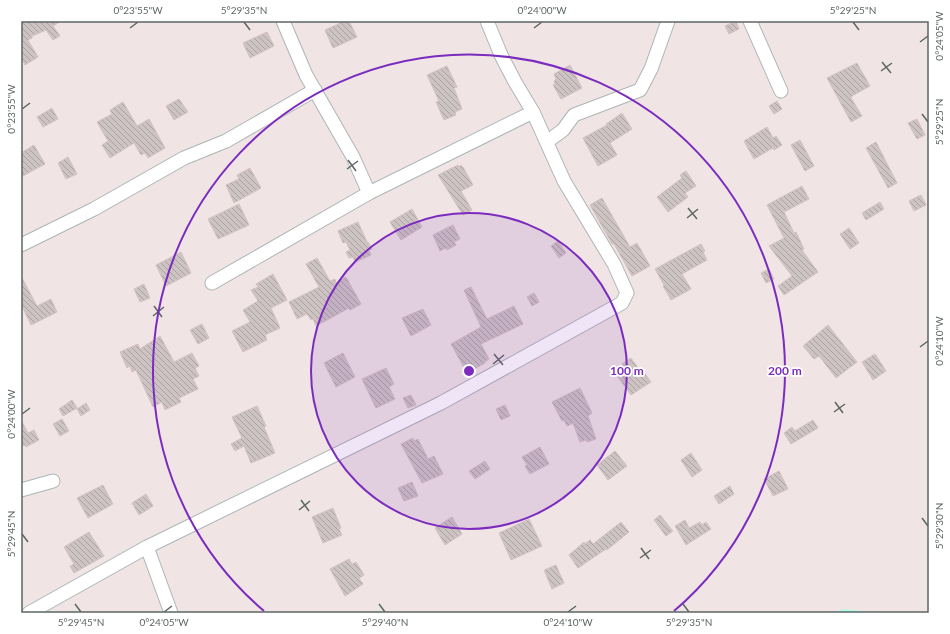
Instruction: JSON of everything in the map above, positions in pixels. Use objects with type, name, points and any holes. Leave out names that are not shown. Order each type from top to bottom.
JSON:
[{"type":"street","points":[[283,21],[306,75],[353,157],[369,193]]},
{"type":"street","points":[[29,613],[147,547],[441,403],[622,303],[627,293],[614,264],[564,181],[548,141],[534,112],[515,82],[486,21]]},
{"type":"street","points":[[548,141],[563,130],[574,115],[640,90],[651,69],[668,21]]},
{"type":"street","points":[[750,21],[781,91]]},
{"type":"street","points":[[21,246],[94,209],[184,158],[226,141],[315,90]]},
{"type":"street","points":[[212,283],[369,193],[534,112]]},
{"type":"street","points":[[21,490],[53,481]]},
{"type":"street","points":[[147,547],[171,613]]},
{"type":"building","points":[[21,21],[61,21],[53,26],[60,36],[53,40],[46,30],[32,36],[32,38],[28,40],[38,57],[25,65],[21,57]]},
{"type":"building","points":[[345,21],[349,21],[357,37],[333,48],[325,30]]},
{"type":"building","points":[[736,21],[739,29],[729,34],[725,26]]},
{"type":"building","points":[[267,32],[274,46],[250,58],[243,43]]},
{"type":"building","points":[[857,63],[870,86],[852,96],[851,98],[862,116],[851,122],[827,78]]},
{"type":"building","points":[[570,65],[582,88],[561,99],[553,85],[555,84],[554,81],[556,79],[554,74]]},
{"type":"building","points":[[447,66],[457,87],[454,88],[462,109],[455,112],[456,115],[444,120],[436,102],[439,101],[427,75]]},
{"type":"building","points":[[179,99],[188,112],[174,120],[166,106]]},
{"type":"building","points":[[777,101],[782,109],[774,114],[769,106]]},
{"type":"building","points":[[123,102],[137,126],[149,119],[165,148],[148,158],[145,153],[141,155],[134,143],[110,158],[102,145],[108,141],[97,122],[112,114],[110,110]]},
{"type":"building","points":[[52,108],[58,119],[43,127],[37,117]]},
{"type":"building","points":[[622,113],[632,129],[610,143],[617,155],[598,166],[583,138],[607,125],[606,124]]},
{"type":"building","points":[[917,119],[925,135],[917,139],[908,123]]},
{"type":"building","points":[[767,127],[773,138],[776,136],[782,145],[774,150],[773,148],[754,159],[744,141]]},
{"type":"building","points":[[800,140],[814,166],[805,171],[791,145]]},
{"type":"building","points":[[876,142],[897,183],[888,188],[866,148]]},
{"type":"building","points":[[34,145],[45,164],[21,177],[21,153]]},
{"type":"building","points":[[68,157],[77,174],[66,179],[58,163]]},
{"type":"building","points":[[458,165],[459,167],[461,165],[463,167],[473,185],[461,191],[472,210],[463,215],[438,175]]},
{"type":"building","points":[[250,168],[261,188],[234,203],[226,185],[239,179],[237,175]]},
{"type":"building","points":[[686,171],[696,186],[685,193],[688,197],[668,212],[657,197],[682,178],[680,175]]},
{"type":"building","points":[[802,186],[809,199],[784,212],[794,233],[796,232],[804,249],[802,250],[818,272],[784,295],[778,286],[792,276],[769,246],[784,238],[767,205]]},
{"type":"building","points":[[921,195],[926,205],[914,211],[909,201]]},
{"type":"building","points":[[602,198],[630,247],[637,243],[650,266],[632,276],[590,205]]},
{"type":"building","points":[[880,202],[884,209],[866,220],[862,213]]},
{"type":"building","points":[[239,204],[249,225],[218,239],[208,219]]},
{"type":"building","points":[[412,209],[422,227],[401,240],[390,222]]},
{"type":"building","points":[[358,222],[367,242],[372,249],[369,250],[371,255],[355,262],[353,257],[349,258],[346,252],[350,250],[346,242],[343,243],[338,231]]},
{"type":"building","points":[[453,225],[460,239],[454,242],[456,245],[447,250],[446,248],[440,251],[433,235]]},
{"type":"building","points":[[849,228],[859,243],[850,249],[840,234]]},
{"type":"building","points":[[558,241],[566,253],[559,258],[551,246]]},
{"type":"building","points":[[701,244],[705,251],[703,252],[707,260],[682,274],[691,289],[671,300],[655,269]]},
{"type":"building","points":[[181,252],[191,273],[166,286],[156,265]]},
{"type":"building","points":[[317,258],[330,281],[335,279],[336,283],[346,277],[361,304],[350,310],[349,308],[316,326],[313,319],[311,320],[307,314],[297,319],[289,302],[319,287],[306,264]]},
{"type":"building","points":[[769,269],[774,279],[766,283],[761,273]]},
{"type":"building","points":[[273,274],[287,300],[271,308],[280,328],[265,335],[267,340],[243,352],[232,331],[250,322],[243,310],[258,301],[251,290],[258,287],[256,284]]},
{"type":"building","points":[[21,276],[37,306],[51,299],[57,312],[31,325],[21,304]]},
{"type":"building","points":[[144,284],[150,298],[140,302],[134,289]]},
{"type":"building","points":[[471,287],[487,319],[514,306],[523,324],[481,344],[489,359],[485,363],[467,373],[451,344],[481,327],[464,290]]},
{"type":"building","points":[[534,293],[539,302],[532,306],[527,297]]},
{"type":"building","points":[[423,309],[431,325],[411,336],[402,318]]},
{"type":"building","points":[[202,324],[209,338],[198,344],[190,330]]},
{"type":"building","points":[[828,325],[857,362],[836,378],[819,356],[814,359],[803,346]]},
{"type":"building","points":[[160,336],[174,362],[192,353],[199,366],[195,368],[199,376],[193,379],[198,389],[179,398],[181,402],[165,410],[162,402],[153,407],[136,370],[132,372],[130,366],[127,368],[120,352],[138,344],[140,349]]},
{"type":"building","points":[[343,353],[355,377],[336,387],[324,363]]},
{"type":"building","points":[[875,354],[886,371],[873,380],[862,362]]},
{"type":"building","points":[[631,358],[641,372],[643,371],[651,382],[631,395],[615,373],[624,367],[622,364]]},
{"type":"building","points":[[386,368],[394,384],[389,387],[395,399],[376,408],[362,379]]},
{"type":"building","points":[[580,388],[592,413],[588,416],[596,439],[587,442],[586,440],[580,442],[573,423],[567,426],[564,420],[562,421],[552,402]]},
{"type":"building","points":[[411,395],[416,405],[408,408],[403,398]]},
{"type":"building","points":[[72,400],[77,408],[63,416],[59,409]]},
{"type":"building","points":[[86,403],[90,410],[81,416],[77,409]]},
{"type":"building","points":[[505,405],[510,416],[501,420],[496,409]]},
{"type":"building","points":[[257,406],[266,426],[264,427],[275,453],[251,463],[244,446],[235,451],[231,444],[242,438],[232,417]]},
{"type":"building","points":[[62,419],[69,431],[60,436],[53,424]]},
{"type":"building","points":[[21,420],[28,433],[34,430],[39,440],[26,447],[25,445],[21,447]]},
{"type":"building","points":[[813,420],[818,428],[791,444],[784,433],[792,427],[795,431]]},
{"type":"building","points":[[413,438],[414,441],[418,439],[428,459],[434,456],[443,474],[422,483],[401,444]]},
{"type":"building","points":[[540,447],[549,464],[530,474],[522,457]]},
{"type":"building","points":[[615,451],[627,466],[608,480],[597,465]]},
{"type":"building","points":[[691,453],[702,470],[692,477],[681,460]]},
{"type":"building","points":[[485,461],[490,469],[475,479],[469,471]]},
{"type":"building","points":[[779,471],[788,489],[773,496],[764,479]]},
{"type":"building","points":[[412,482],[418,496],[404,501],[398,488]]},
{"type":"building","points":[[103,485],[113,504],[88,518],[77,498]]},
{"type":"building","points":[[730,486],[734,494],[719,504],[714,496]]},
{"type":"building","points":[[146,494],[153,506],[139,515],[132,503]]},
{"type":"building","points":[[333,508],[341,528],[339,529],[342,535],[323,543],[312,517]]},
{"type":"building","points":[[660,515],[673,531],[666,536],[654,520]]},
{"type":"building","points":[[452,517],[462,534],[445,545],[435,528]]},
{"type":"building","points":[[529,519],[542,546],[511,560],[499,533]]},
{"type":"building","points":[[685,520],[689,528],[700,522],[702,525],[706,522],[711,529],[686,545],[675,526]]},
{"type":"building","points":[[621,522],[629,532],[607,550],[606,549],[578,568],[569,555],[584,542],[585,544],[590,540],[593,544]]},
{"type":"building","points":[[89,532],[104,556],[74,573],[70,566],[74,564],[64,547]]},
{"type":"building","points":[[349,559],[352,564],[356,562],[364,575],[359,578],[363,584],[345,596],[330,569]]},
{"type":"building","points":[[556,565],[564,583],[552,589],[544,570]]},
{"type":"waterway","points":[[836,613],[844,611],[868,613]]}]
